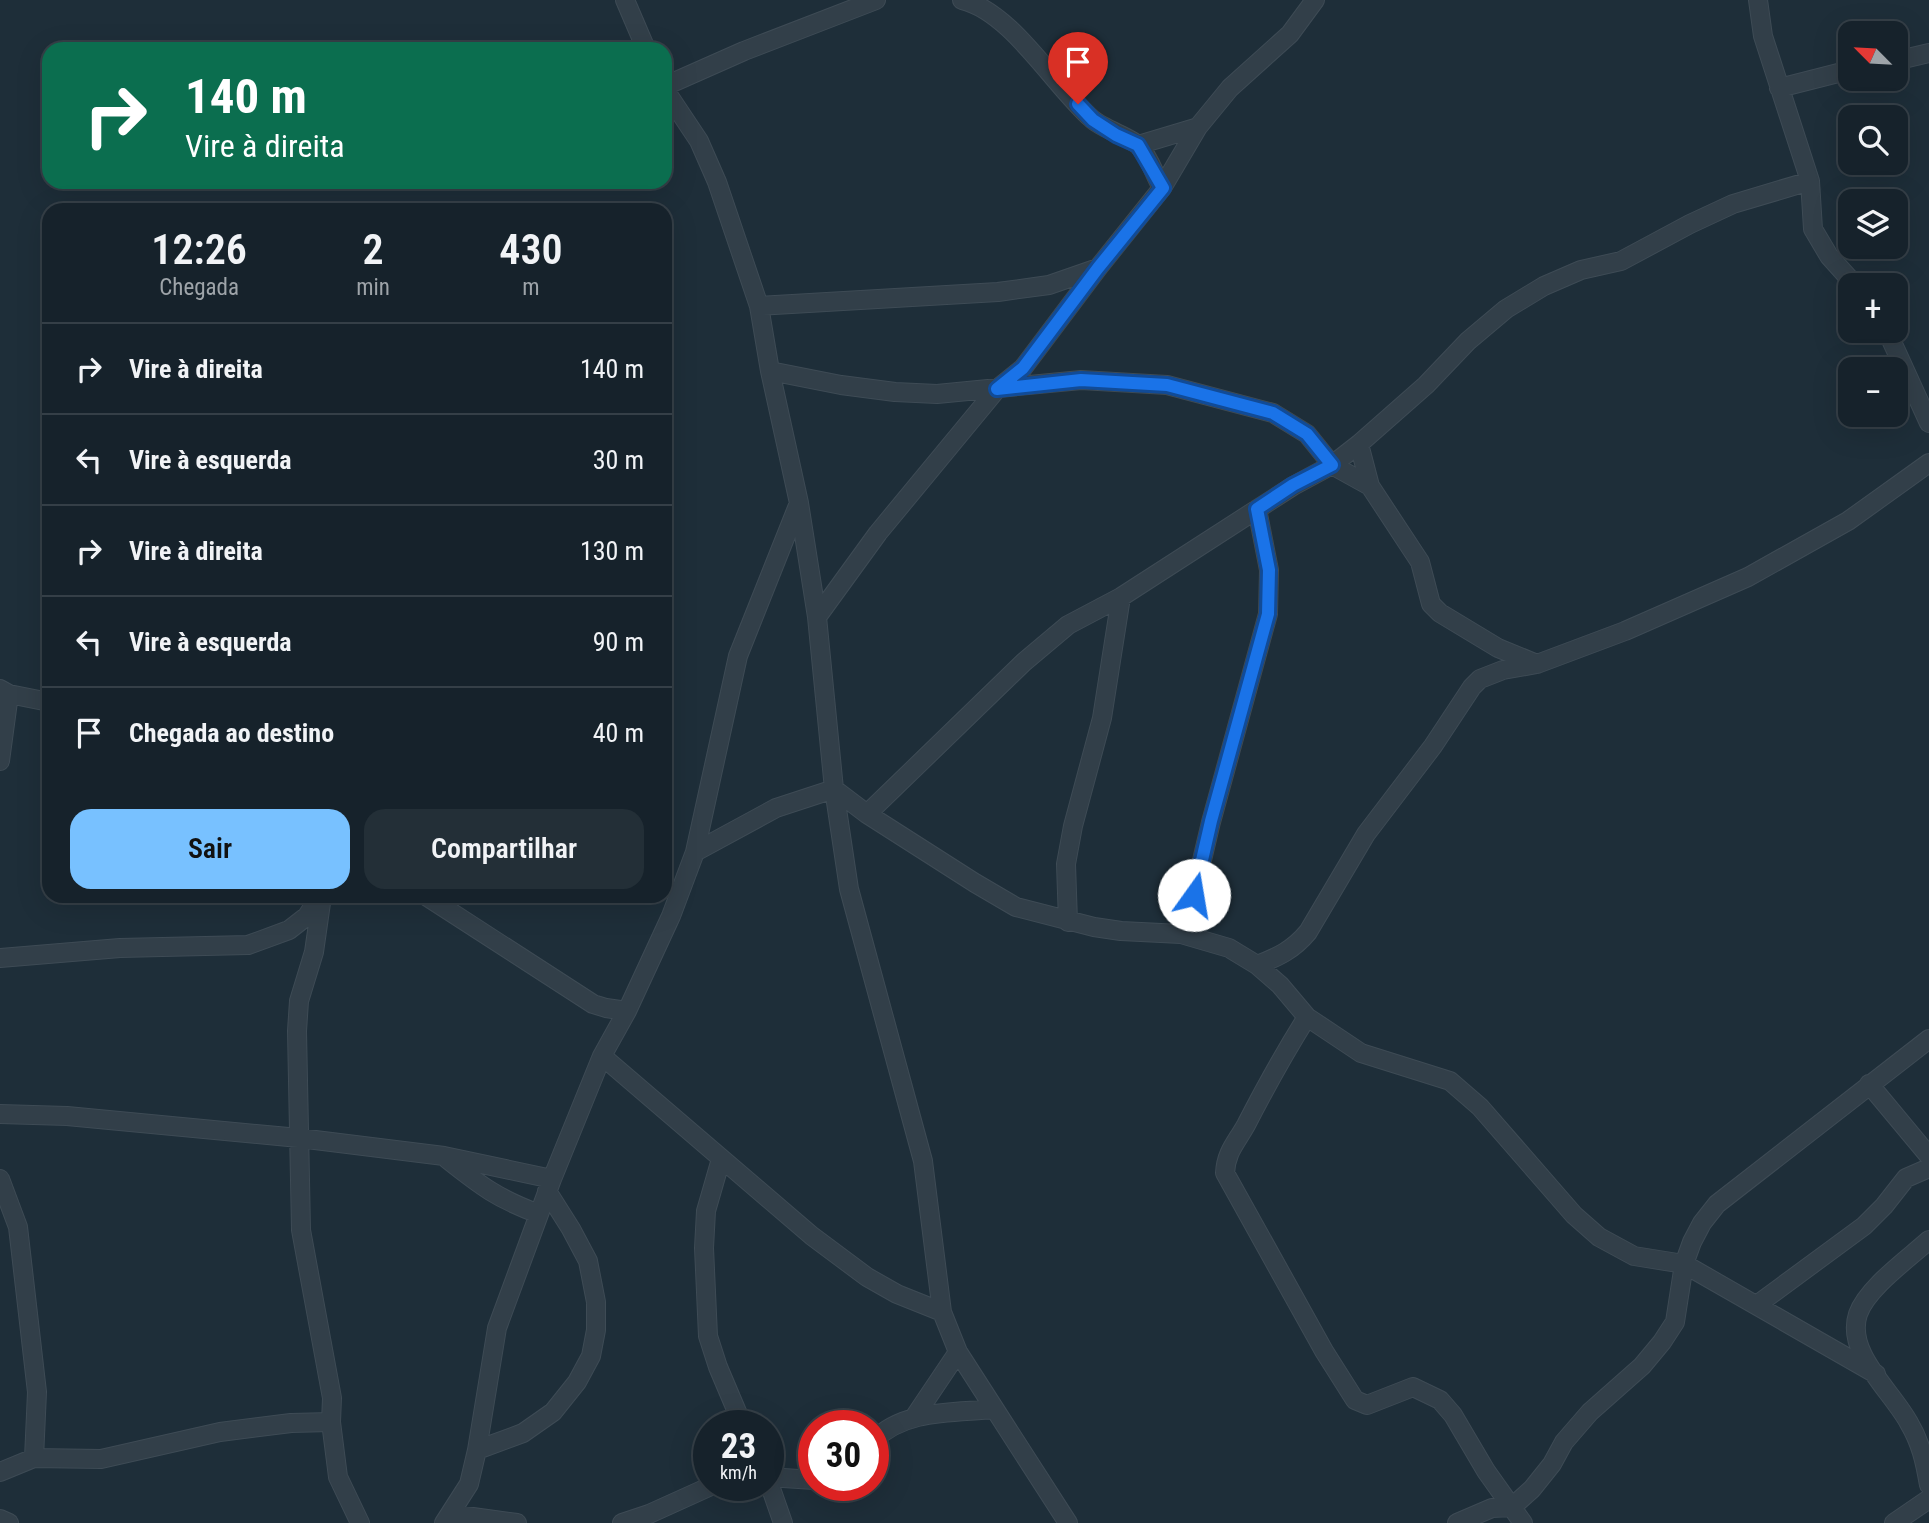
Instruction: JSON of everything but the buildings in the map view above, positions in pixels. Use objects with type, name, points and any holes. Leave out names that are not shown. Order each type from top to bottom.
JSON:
[{"type":"street","points":[[625,0],[643,42]]},
{"type":"street","points":[[672,85],[744,51],[876,0]]},
{"type":"street","points":[[962,0],[996,18],[1093,120],[1138,145],[1163,188]]},
{"type":"street","points":[[817,617],[878,533],[997,389],[1023,368],[1098,268],[1163,188],[1198,127],[1230,88],[1290,34],[1315,0]]},
{"type":"street","points":[[1758,0],[1763,36],[1810,181],[1813,229],[1829,256],[1844,273]]},
{"type":"street","points":[[1908,58],[1929,53]]},
{"type":"street","points":[[1779,88],[1838,73]]},
{"type":"street","points":[[672,99],[699,141],[717,182],[759,306],[770,371],[799,503],[817,617],[834,789],[849,889],[923,1161],[942,1312],[958,1352],[1068,1523]]},
{"type":"street","points":[[1138,145],[1198,127]]},
{"type":"street","points":[[867,814],[1032,655],[1068,625],[1121,597],[1293,485],[1332,465],[1426,385],[1506,309],[1544,286],[1581,270],[1621,261],[1689,224],[1733,204],[1810,181]]},
{"type":"street","points":[[759,306],[998,292],[1049,285],[1098,268]]},
{"type":"street","points":[[1892,343],[1929,423]]},
{"type":"street","points":[[770,371],[841,385],[937,394],[1081,380],[1167,385],[1273,413],[1307,434],[1332,465],[1370,486]]},
{"type":"street","points":[[1359,444],[1370,486],[1420,562],[1431,604],[1446,618],[1498,648],[1537,664]]},
{"type":"street","points":[[1257,965],[1283,955],[1297,945],[1308,932],[1366,834],[1480,679],[1503,670],[1537,664],[1625,631],[1748,577],[1848,521],[1929,463]]},
{"type":"street","points":[[517,1523],[448,1518],[469,1483],[497,1328],[602,1056],[627,1011],[671,916],[695,852],[738,656],[799,503]]},
{"type":"street","points":[[1181,934],[1190,911],[1211,821],[1268,614],[1269,570],[1257,509]]},
{"type":"street","points":[[1068,922],[1066,864],[1101,718],[1121,597]]},
{"type":"street","points":[[0,761],[5,691],[42,700]]},
{"type":"street","points":[[695,852],[776,808],[834,789]]},
{"type":"street","points":[[834,789],[867,814],[1016,907],[1068,922],[1121,931],[1181,934],[1229,948],[1257,965],[1280,985],[1307,1017],[1361,1053],[1450,1081],[1480,1107],[1574,1215],[1599,1237],[1634,1256],[1684,1264],[1876,1374]]},
{"type":"street","points":[[0,958],[121,948],[248,945],[289,930],[307,916],[316,903]]},
{"type":"street","points":[[320,903],[314,952],[299,1001],[301,1230],[332,1398],[331,1422],[338,1477],[360,1523]]},
{"type":"street","points":[[437,903],[593,1003],[627,1011]]},
{"type":"street","points":[[1307,1017],[1225,1158],[1224,1173],[1324,1351],[1356,1400],[1367,1405],[1413,1387],[1440,1400],[1453,1415],[1486,1471],[1523,1523]]},
{"type":"street","points":[[1457,1523],[1492,1507],[1512,1507],[1532,1489],[1552,1464],[1564,1442],[1590,1412],[1642,1366],[1662,1342],[1675,1322],[1684,1264],[1692,1242],[1717,1204],[1929,1039]]},
{"type":"street","points":[[602,1056],[812,1236],[867,1277],[897,1294],[942,1312]]},
{"type":"street","points":[[1870,1084],[1929,1156]]},
{"type":"street","points":[[0,1114],[68,1115],[299,1138],[444,1156],[550,1185],[587,1261],[596,1302],[596,1330],[591,1356],[577,1382],[553,1412],[523,1433],[477,1450]]},
{"type":"street","points":[[444,1156],[486,1191],[539,1214]]},
{"type":"street","points":[[721,1159],[706,1211],[704,1248],[708,1336],[736,1410]]},
{"type":"street","points":[[1758,1304],[1864,1226],[1906,1178],[1929,1168]]},
{"type":"street","points":[[0,1179],[18,1227],[37,1392],[34,1458]]},
{"type":"street","points":[[1929,1240],[1872,1291],[1858,1313],[1855,1334],[1861,1352],[1909,1421],[1923,1451],[1929,1485]]},
{"type":"street","points":[[915,1416],[958,1352]]},
{"type":"street","points":[[889,1429],[915,1416],[994,1409]]},
{"type":"street","points":[[0,1472],[34,1458],[101,1459],[220,1432],[291,1423],[331,1422]]},
{"type":"street","points":[[622,1523],[693,1494]]},
{"type":"street","points":[[1894,1523],[1929,1499]]},
{"type":"street","points":[[776,1501],[783,1523]]},
{"type":"street","points":[[0,1519],[9,1523]]},
{"type":"route","points":[[1078,104],[1093,120],[1138,145],[1163,188],[1098,268],[1023,368],[997,389],[1081,380],[1167,385],[1273,413],[1307,434],[1332,465],[1293,485],[1257,509],[1269,570],[1268,614],[1211,821],[1194,895]]}]
